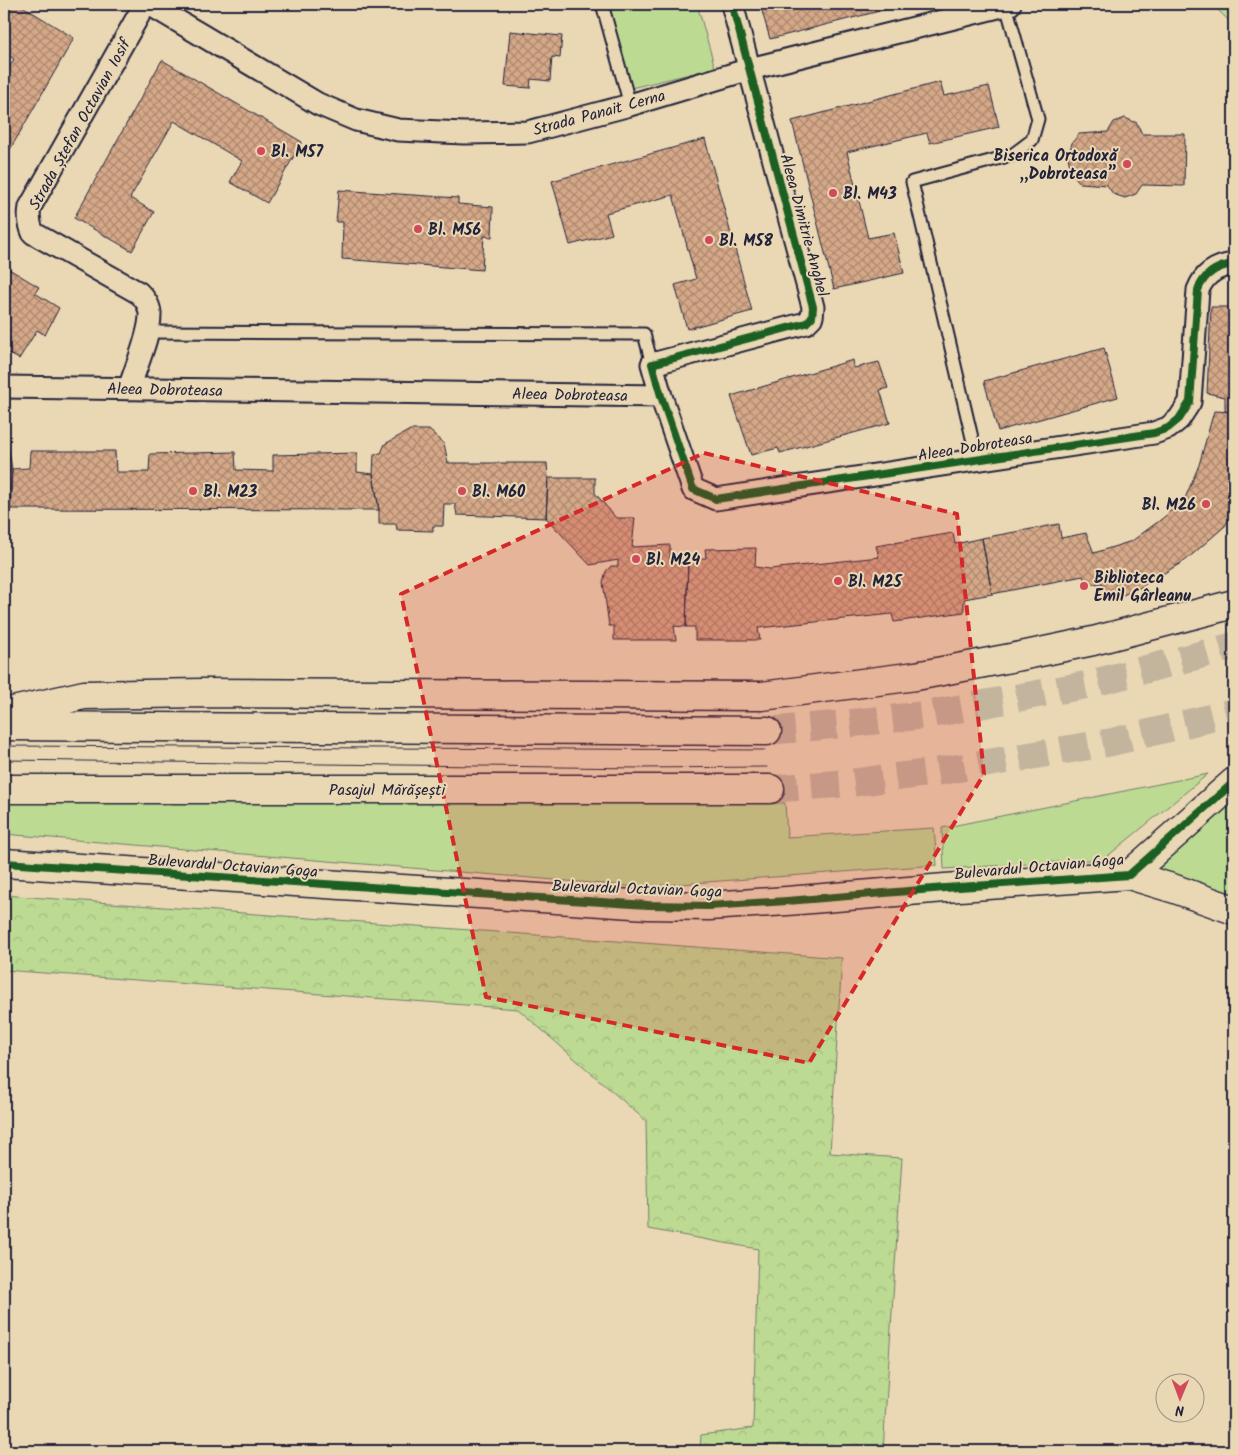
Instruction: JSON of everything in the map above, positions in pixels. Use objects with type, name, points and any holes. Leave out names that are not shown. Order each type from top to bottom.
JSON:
[{"type":"street","name":"Strada Ștefan Octavian Iosif","points":[[129,389],[147,332],[150,314],[145,299],[139,293],[33,233],[28,216],[30,207],[145,4]]},
{"type":"street","name":"Strada Panait Cerna","points":[[149,4],[318,104],[356,120],[398,130],[464,133],[528,132],[630,105],[750,69],[1008,4]]},
{"type":"street","name":"Aleea Dimitrie Anghel","points":[[652,364],[806,323],[812,317],[813,307],[732,4]]},
{"type":"street","name":"Aleea Dobroteasa","points":[[4,387],[661,396],[693,489],[716,499],[1154,433],[1168,428],[1179,419],[1190,402],[1198,290],[1201,283],[1212,271],[1234,264]]},
{"type":"street","points":[[652,364],[661,396]]},
{"type":"street","points":[[4,713],[84,695],[212,693],[762,696],[916,676],[1021,656],[1093,641],[1234,604]]},
{"type":"street","points":[[4,726],[767,731]]},
{"type":"street","name":"Bulevardul Octavian Goga","points":[[4,863],[665,905],[709,906],[787,902],[945,888],[1129,875],[1234,782]]},
{"type":"street","name":"Pasajul Mărășești","points":[[4,789],[770,789]]},
{"type":"street","points":[[1129,875],[1176,889],[1234,910]]},
{"type":"lane","points":[[602,4],[630,105]]},
{"type":"lane","points":[[977,460],[912,182],[1012,155],[1032,140],[1038,119],[1008,4]]},
{"type":"lane","points":[[147,332],[644,334],[652,364]]},
{"type":"highlighted area","points":[[704,453],[957,514],[984,774],[809,1063],[486,997],[401,594]]},
{"type":"green space","points":[[609,4],[697,4],[715,68],[631,88]]},
{"type":"green space","points":[[1212,4],[1234,4],[1234,26]]},
{"type":"green space","points":[[1208,774],[1104,859],[944,869],[942,828]]},
{"type":"green space","points":[[1234,796],[1234,898],[1151,869]]},
{"type":"green space","points":[[4,799],[785,803],[787,837],[934,828],[937,865],[639,887],[4,834]]},
{"type":"green space","points":[[4,895],[842,958],[830,1153],[902,1158],[883,1451],[700,1451],[701,1435],[753,1428],[758,1249],[648,1229],[646,1121],[518,1009],[4,970]]},
{"type":"building","points":[[4,4],[19,4],[74,38],[4,160],[4,77],[14,59],[4,52]]},
{"type":"building","points":[[760,4],[907,4],[770,39]]},
{"type":"building","points":[[510,31],[562,36],[560,58],[552,57],[550,81],[531,79],[530,88],[505,86]]},
{"type":"building","name":"Bl. M57","points":[[162,60],[302,142],[267,203],[230,182],[242,161],[174,121],[130,198],[154,212],[132,251],[74,218]]},
{"type":"building","name":"Bl. M43","points":[[940,82],[944,96],[989,86],[999,127],[930,143],[927,133],[847,152],[868,238],[894,233],[904,273],[834,289],[792,121]]},
{"type":"building","name":"Biserica Ortodoxă „Dobroteasa”","points":[[1125,118],[1137,123],[1142,134],[1185,134],[1184,186],[1142,185],[1136,194],[1125,198],[1113,194],[1107,185],[1080,183],[1071,172],[1068,157],[1072,143],[1079,134],[1108,132],[1114,122]]},
{"type":"building","name":"Bl. M58","points":[[705,139],[752,311],[687,329],[675,285],[696,279],[673,195],[606,213],[612,234],[570,245],[552,181]]},
{"type":"building","name":"Bl. M56","points":[[339,190],[458,198],[458,204],[493,207],[492,237],[484,236],[482,270],[342,259],[343,222],[336,222]]},
{"type":"building","points":[[4,266],[39,287],[35,293],[59,308],[45,335],[37,330],[19,359],[4,351]]},
{"type":"building","points":[[1230,289],[1234,289],[1234,412],[1225,411],[1225,397],[1207,393],[1211,307],[1230,307]]},
{"type":"building","points":[[1104,348],[1118,397],[998,431],[984,381]]},
{"type":"building","points":[[853,360],[854,368],[879,362],[888,388],[880,390],[890,423],[780,453],[778,448],[751,455],[731,396]]},
{"type":"building","name":"Bl. M26","points":[[1214,411],[1234,412],[1234,511],[1225,526],[1186,560],[1139,588],[1109,601],[1102,583],[1087,585],[1083,576],[992,594],[982,538],[1059,524],[1061,538],[1086,533],[1094,553],[1132,541],[1163,518],[1186,496],[1199,465]]},
{"type":"building","name":"Bl. M60","points":[[410,430],[429,430],[444,443],[448,463],[547,463],[546,518],[457,515],[455,504],[444,504],[443,526],[433,526],[433,531],[397,530],[396,524],[379,524],[379,510],[373,474],[374,454],[381,453],[385,444]]},
{"type":"building","points":[[4,442],[8,445],[12,469],[10,509],[4,517]]},
{"type":"building","name":"Bl. M23","points":[[30,451],[115,451],[116,472],[149,472],[150,454],[235,452],[236,470],[273,471],[273,455],[357,453],[357,472],[373,474],[379,510],[10,509],[12,469],[29,468]]},
{"type":"building","name":"Bl. M24","points":[[548,478],[595,478],[595,493],[616,518],[635,518],[632,547],[670,545],[670,559],[688,559],[686,627],[674,626],[676,640],[614,640],[614,626],[609,626],[603,582],[606,571],[611,566],[618,566],[618,560],[590,565],[546,518]]},
{"type":"building","name":"Bl. M25","points":[[953,533],[955,544],[982,538],[992,594],[964,599],[964,612],[894,622],[892,614],[758,628],[760,640],[695,640],[695,627],[686,627],[688,559],[706,558],[705,549],[756,548],[755,567],[770,569],[879,557],[876,546]]},
{"type":"tunnel","points":[[767,731],[925,715],[1086,685],[1234,646]]},
{"type":"tunnel","points":[[770,789],[850,783],[935,772],[1112,742],[1234,712]]},
{"type":"tram line","points":[[4,746],[765,750]]},
{"type":"tram line","points":[[4,760],[640,768],[767,767]]},
{"type":"cycle path","points":[[732,4],[813,307],[812,317],[806,323],[652,364],[693,489],[716,499],[1154,433],[1168,428],[1179,419],[1190,402],[1198,290],[1204,279],[1212,272],[1234,264]]},
{"type":"cycle path","points":[[4,863],[648,905],[709,906],[787,901],[1129,875],[1234,782]]},
{"type":"place","name":"Bl. M57","points":[[261,151]]},
{"type":"place","name":"Biserica Ortodoxă „Dobroteasa”","points":[[1127,164]]},
{"type":"place","name":"Bl. M43","points":[[833,193]]},
{"type":"place","name":"Bl. M56","points":[[418,229]]},
{"type":"place","name":"Bl. M58","points":[[709,240]]},
{"type":"place","name":"Bl. M23","points":[[193,491]]},
{"type":"place","name":"Bl. M60","points":[[462,491]]},
{"type":"place","name":"Bl. M26","points":[[1206,504]]},
{"type":"place","name":"Bl. M24","points":[[636,559]]},
{"type":"place","name":"Bl. M25","points":[[838,581]]},
{"type":"place","name":"Biblioteca Emil Gârleanu","points":[[1084,586]]}]
